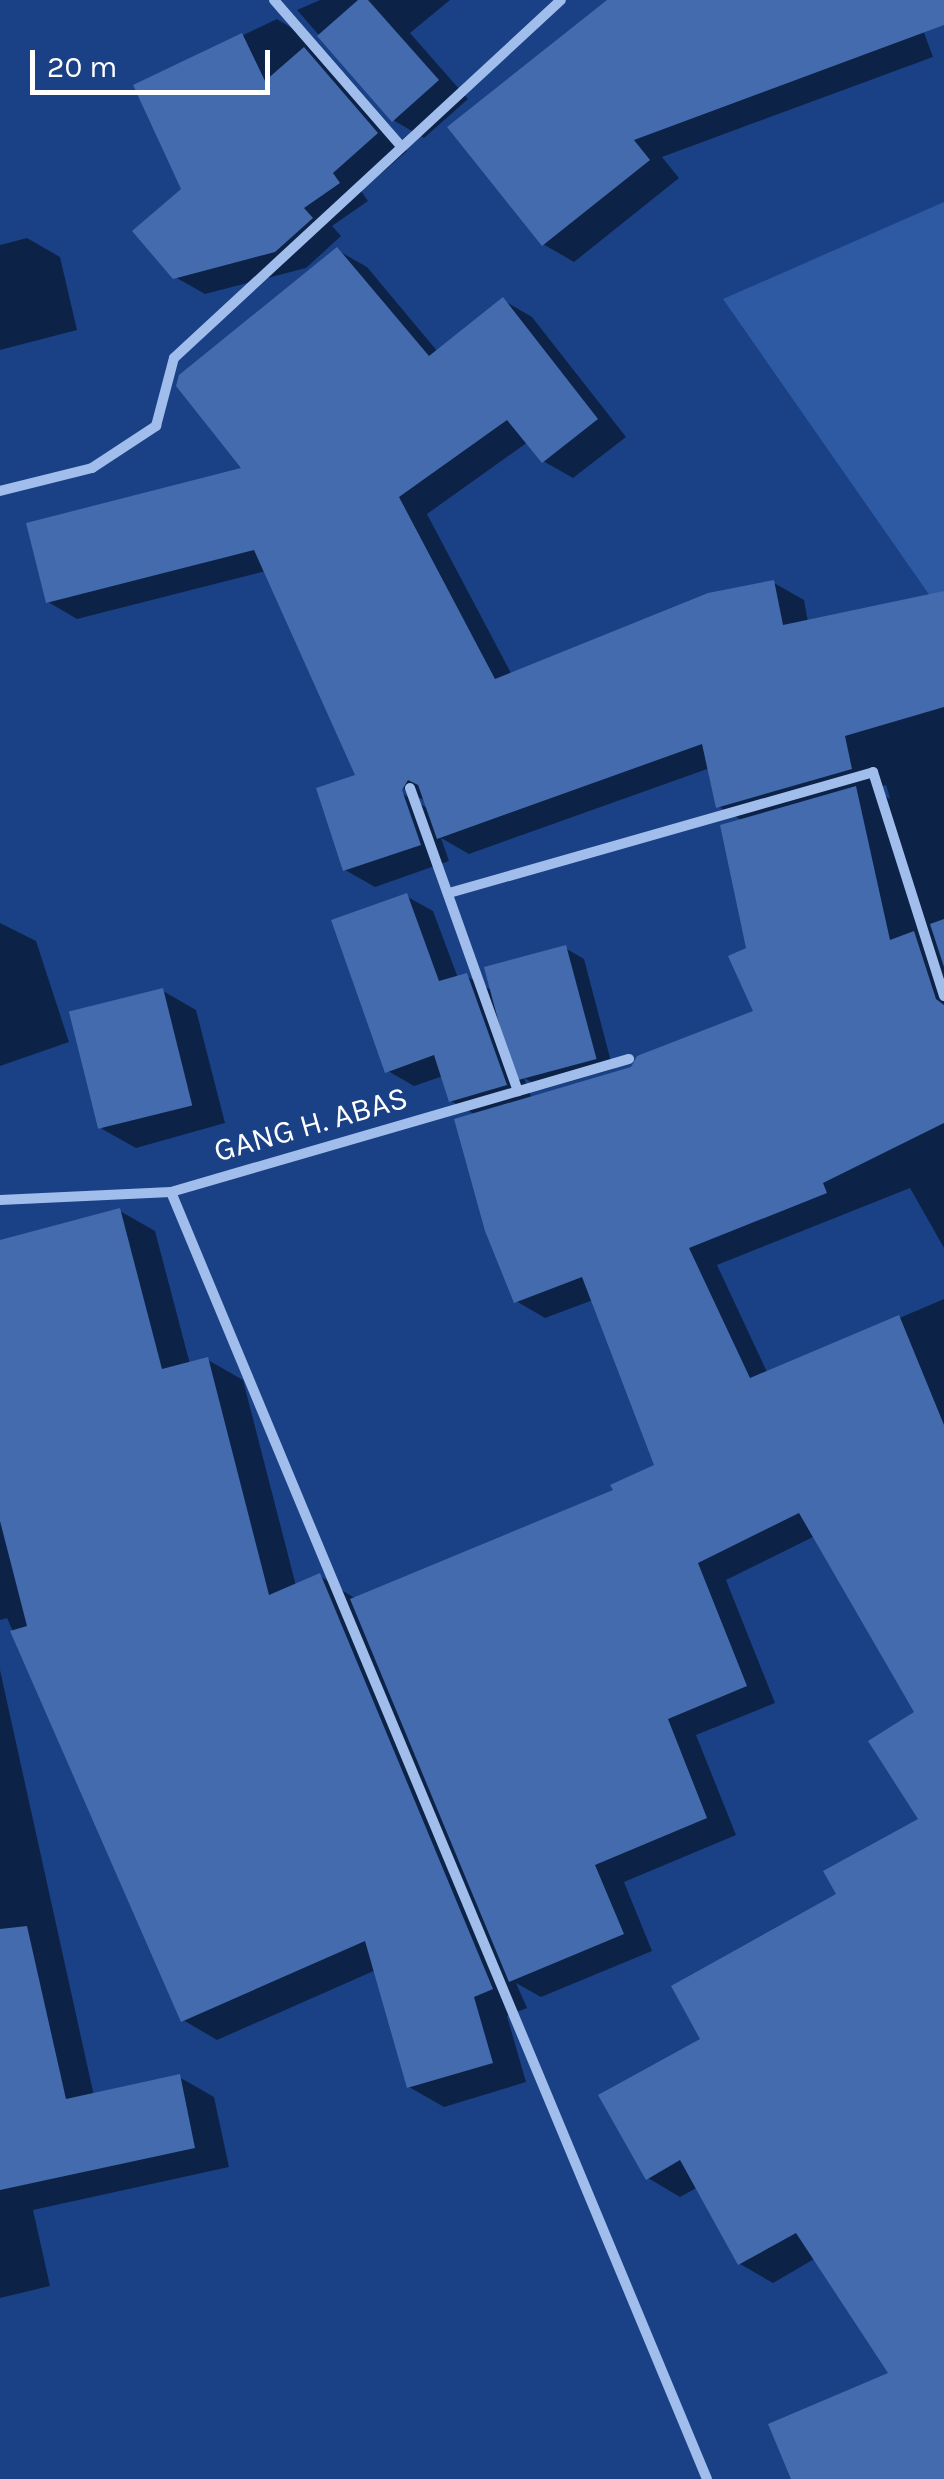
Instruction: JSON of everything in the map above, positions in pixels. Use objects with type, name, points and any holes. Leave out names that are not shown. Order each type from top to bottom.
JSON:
[{"type":"street","points":[[274,0],[401,146]]},
{"type":"street","points":[[0,490],[92,468],[156,426],[174,358],[562,0]]},
{"type":"street","points":[[449,893],[873,772],[944,996]]},
{"type":"street","points":[[410,788],[518,1091]]},
{"type":"street","name":"GANG H. ABAS","points":[[0,1200],[171,1192],[629,1059]]},
{"type":"street","points":[[171,1192],[707,2479]]},
{"type":"shaded area","points":[[944,202],[944,616],[723,299]]},
{"type":"building","points":[[358,0],[368,0],[439,80],[392,122],[317,36]]},
{"type":"building","points":[[607,0],[944,0],[944,25],[634,140],[650,160],[542,246],[447,127]]},
{"type":"building","points":[[242,33],[265,81],[304,47],[378,133],[333,173],[340,183],[304,208],[313,218],[275,252],[173,279],[132,231],[181,189],[133,85]]},
{"type":"building","points":[[337,247],[429,356],[503,297],[598,419],[542,463],[507,420],[399,497],[495,679],[708,593],[774,580],[783,625],[944,591],[944,707],[845,736],[852,769],[716,808],[702,744],[437,839],[418,785],[408,780],[402,790],[421,845],[343,871],[316,788],[355,775],[254,550],[46,603],[26,523],[241,468],[176,386],[179,375]]},
{"type":"building","points":[[856,786],[890,940],[914,931],[936,999],[944,1005],[944,1123],[823,1183],[827,1193],[689,1248],[750,1378],[899,1315],[944,1425],[944,2479],[791,2479],[768,2424],[888,2373],[796,2233],[738,2265],[680,2160],[646,2180],[598,2095],[700,2039],[671,1986],[836,1894],[823,1871],[918,1819],[868,1741],[914,1712],[799,1513],[698,1563],[747,1686],[668,1719],[707,1818],[595,1865],[624,1934],[509,1982],[350,1599],[613,1490],[610,1485],[654,1465],[582,1277],[514,1303],[485,1231],[454,1119],[631,1067],[637,1056],[753,1011],[728,956],[746,948],[720,825]]},
{"type":"building","points":[[407,893],[439,981],[467,973],[507,1085],[449,1102],[434,1055],[385,1073],[331,920]]},
{"type":"building","points":[[944,919],[944,967],[930,924]]},
{"type":"building","points":[[566,945],[597,1059],[514,1081],[484,967]]},
{"type":"building","points":[[163,988],[192,1105],[98,1129],[69,1011]]},
{"type":"building","points":[[120,1208],[162,1369],[208,1357],[269,1595],[320,1573],[493,1989],[474,1997],[493,2063],[407,2088],[365,1941],[181,2022],[10,1631],[27,1626],[0,1521],[0,1240]]},
{"type":"building","points":[[27,1926],[66,2099],[180,2074],[195,2148],[0,2190],[0,1929]]}]
